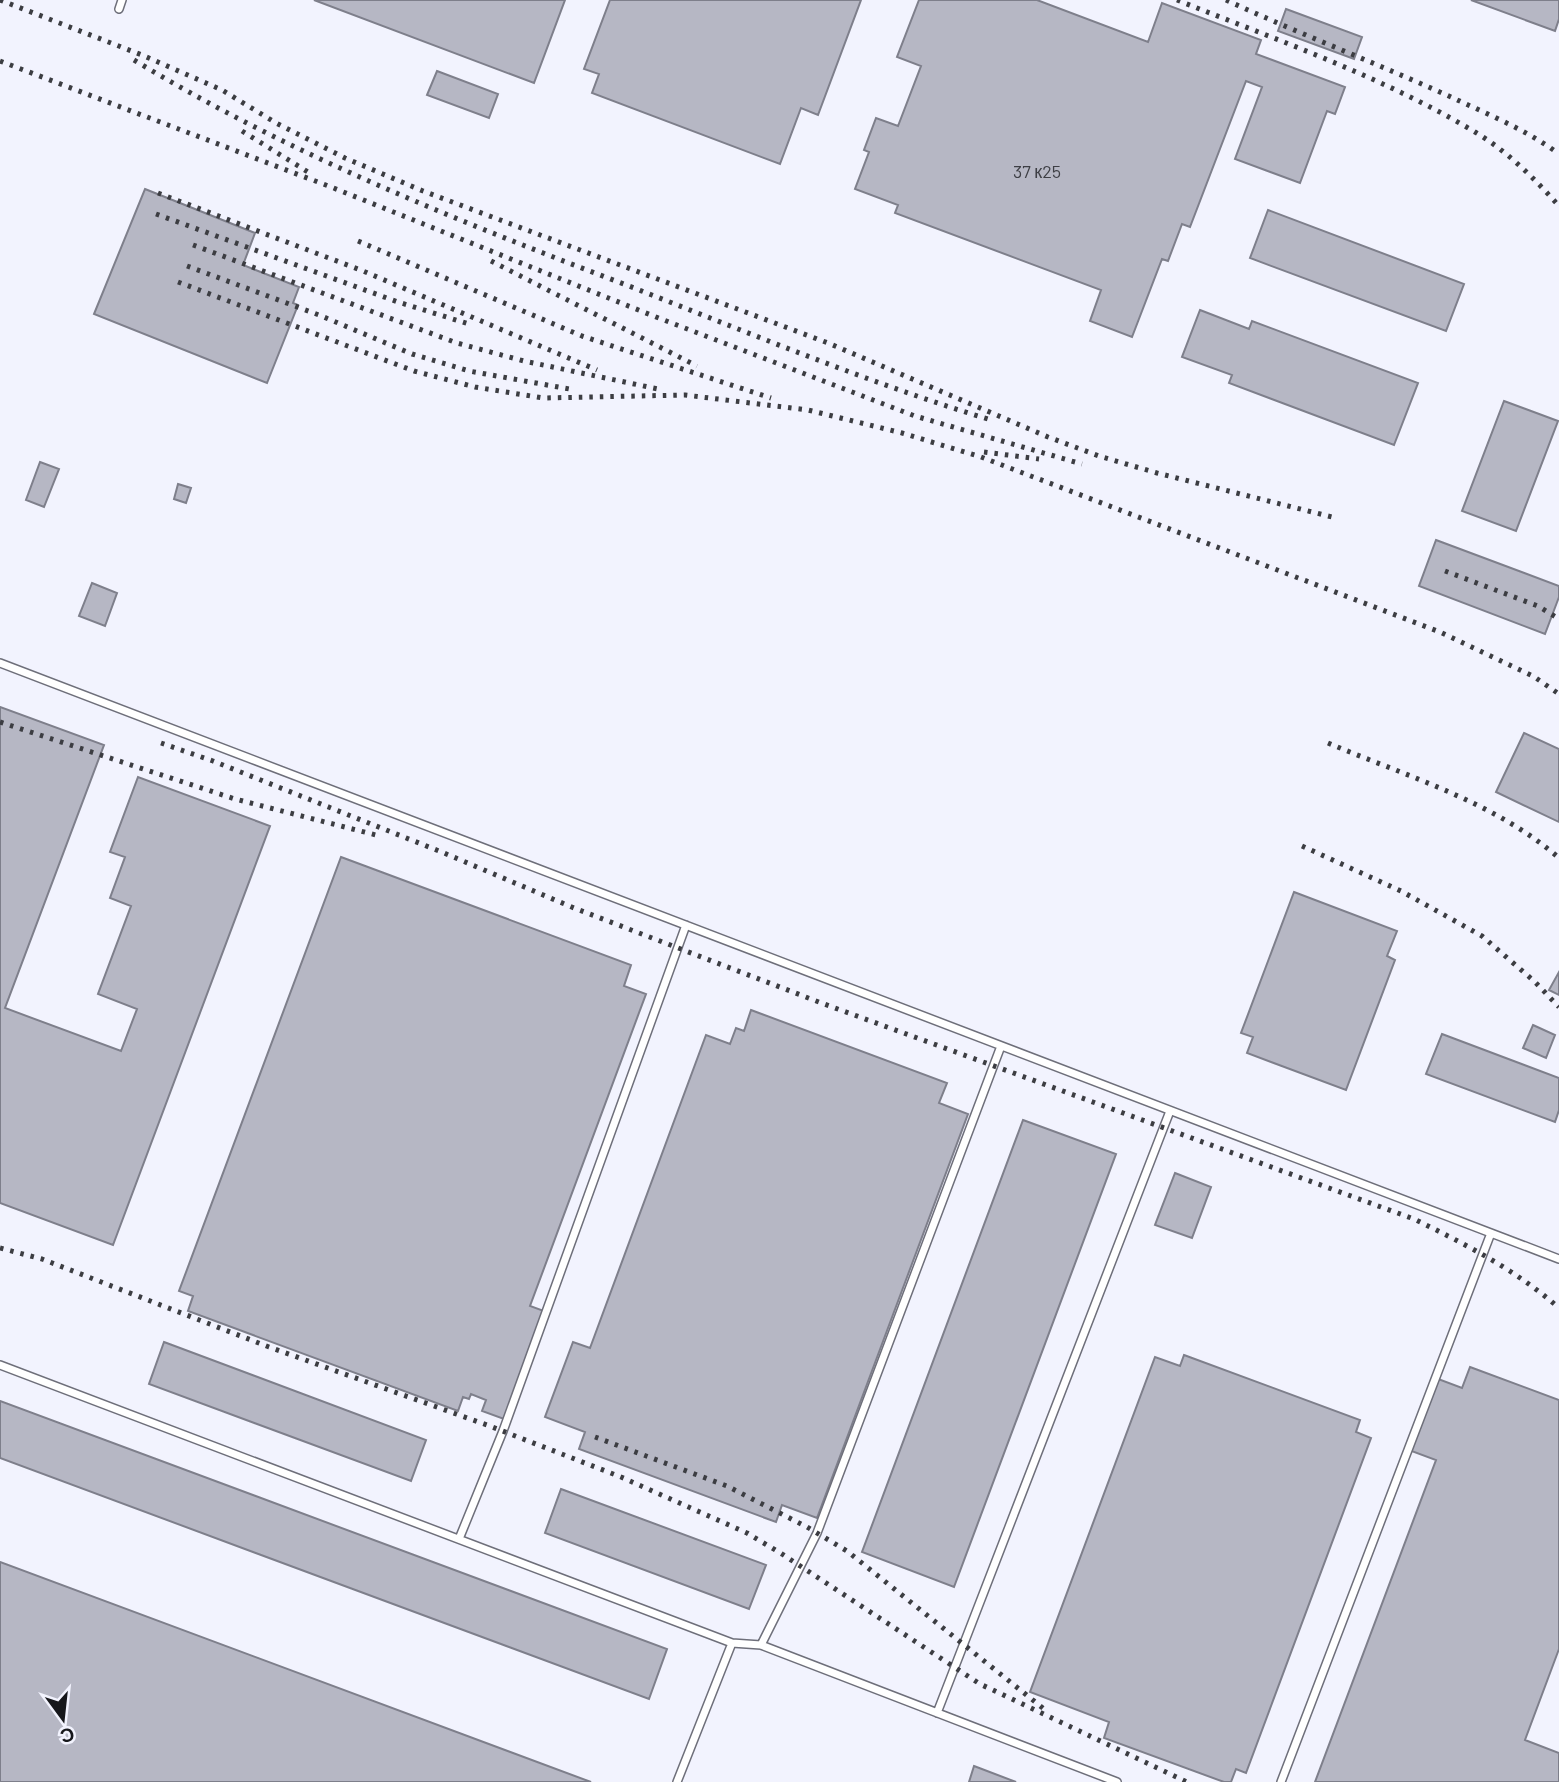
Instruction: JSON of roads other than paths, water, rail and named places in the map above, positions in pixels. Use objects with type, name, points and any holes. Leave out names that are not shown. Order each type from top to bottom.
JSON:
[{"type":"lane","points":[[119,9],[122,0]]},
{"type":"lane","points":[[0,663],[1559,1259]]},
{"type":"lane","points":[[459,1539],[503,1431],[686,925]]},
{"type":"lane","points":[[761,1645],[817,1533],[1001,1046]]},
{"type":"lane","points":[[937,1713],[1170,1111]]},
{"type":"lane","points":[[1281,1782],[1491,1233]]},
{"type":"lane","points":[[0,1365],[732,1643],[761,1645],[1117,1782]]},
{"type":"lane","points":[[677,1782],[732,1643]]},
{"type":"railway","points":[[0,0],[142,55],[222,90],[276,123],[345,158],[423,191],[828,343],[1048,437],[1157,473],[1336,518]]},
{"type":"railway","points":[[1177,0],[1329,60],[1440,112],[1498,148],[1559,206]]},
{"type":"railway","points":[[1226,0],[1423,84],[1520,130],[1559,154]]},
{"type":"railway","points":[[134,60],[254,127],[441,212],[811,357],[991,420]]},
{"type":"railway","points":[[0,61],[331,187],[656,317],[915,416],[1082,464]]},
{"type":"railway","points":[[242,131],[308,172]]},
{"type":"railway","points":[[158,193],[363,271],[597,370]]},
{"type":"railway","points":[[156,214],[398,302],[469,324]]},
{"type":"railway","points":[[358,241],[582,336],[771,398]]},
{"type":"railway","points":[[193,245],[457,343],[524,361],[658,389]]},
{"type":"railway","points":[[491,261],[697,366]]},
{"type":"railway","points":[[187,266],[319,315],[412,354],[469,371],[575,390]]},
{"type":"railway","points":[[178,282],[414,371],[475,387],[543,398],[685,395],[808,410],[902,433],[981,457],[1440,632],[1533,676],[1559,694]]},
{"type":"railway","points":[[984,452],[1039,459]]},
{"type":"railway","points":[[1445,571],[1538,606],[1559,619]]},
{"type":"railway","points":[[0,722],[235,799],[376,835]]},
{"type":"railway","points":[[161,743],[213,761],[574,908],[824,1004],[1414,1219],[1508,1270],[1559,1308]]},
{"type":"railway","points":[[1328,743],[1478,806],[1534,838],[1559,858]]},
{"type":"railway","points":[[1302,846],[1401,891],[1482,936],[1534,981],[1559,1007]]},
{"type":"railway","points":[[0,1248],[42,1259],[269,1347],[487,1425],[621,1477],[747,1533],[980,1684],[1187,1782]]},
{"type":"railway","points":[[595,1437],[727,1486],[847,1551],[1044,1709]]}]
